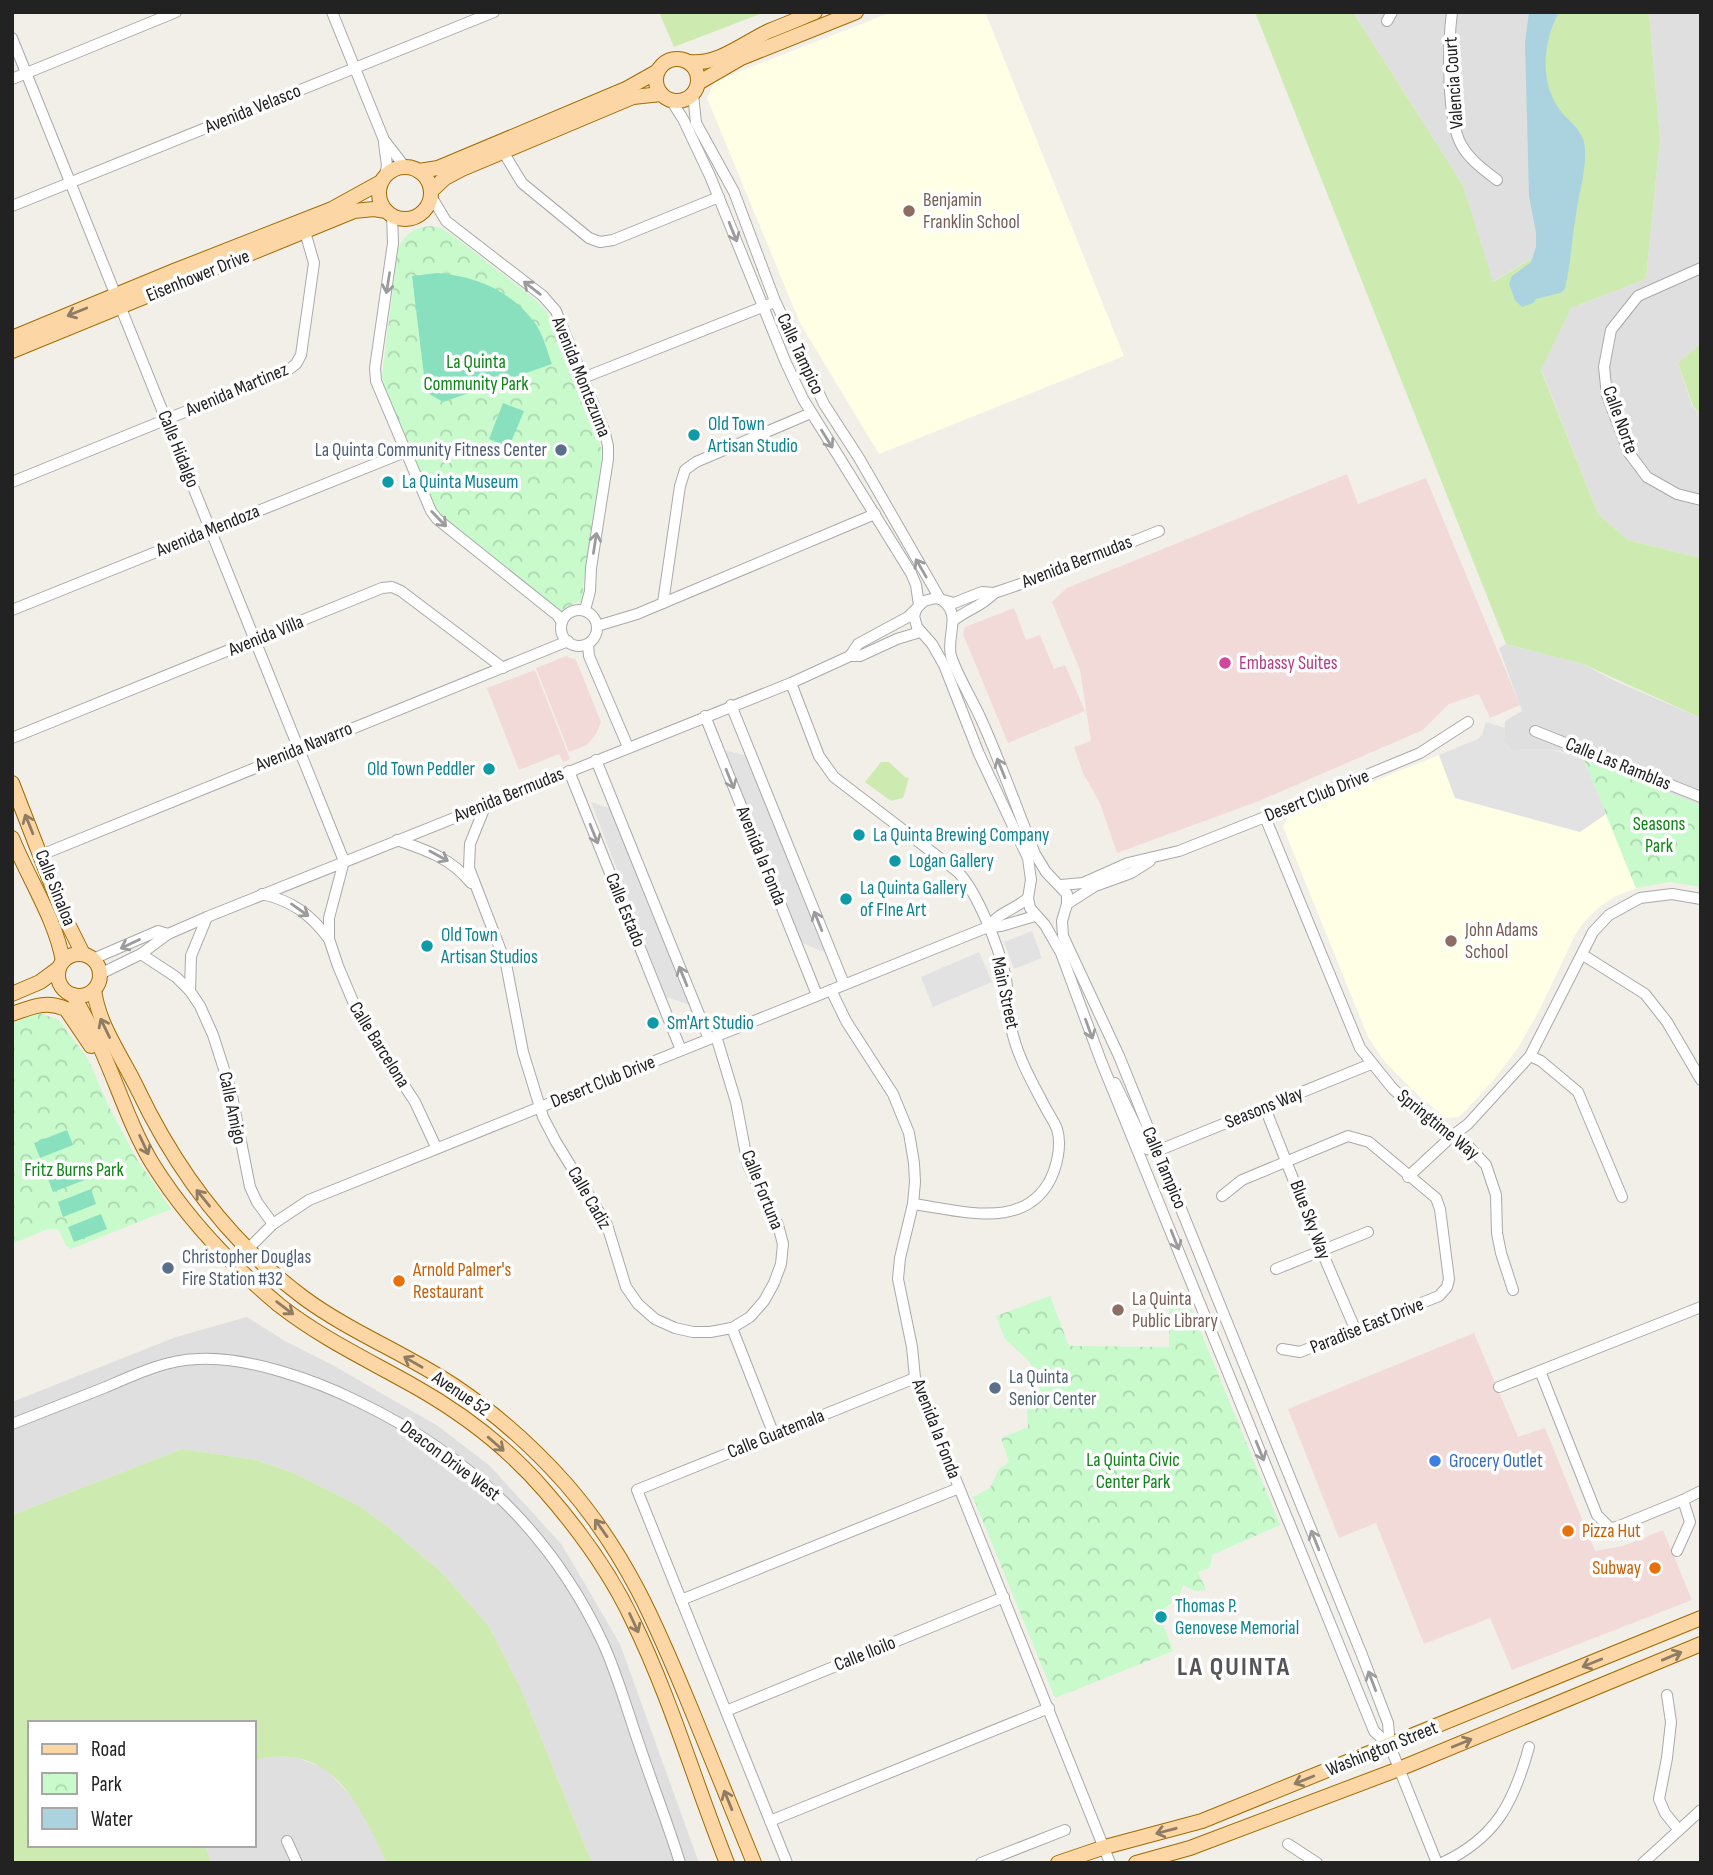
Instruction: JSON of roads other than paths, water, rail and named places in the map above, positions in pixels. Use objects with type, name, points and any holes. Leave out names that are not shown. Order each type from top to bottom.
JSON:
[{"type":"main road","name":"Eisenhower Drive","points":[[12,338],[118,302],[354,211],[374,209],[406,219],[420,215],[429,204],[431,194],[454,173],[500,147],[626,89],[671,60],[698,63],[717,59],[769,31],[815,12]]},
{"type":"main road","points":[[818,27],[819,19],[826,12]]},
{"type":"main road","name":"Eisenhower Drive","points":[[12,351],[118,302],[174,271],[332,209],[383,179],[391,171],[438,167],[500,147],[633,97],[666,97],[683,101],[695,89],[741,58],[856,12]]},
{"type":"main road","points":[[689,62],[696,72],[695,89]]},
{"type":"main road","points":[[657,71],[656,83],[666,97]]},
{"type":"main road","points":[[412,169],[429,182],[431,194]]},
{"type":"main road","points":[[383,179],[380,197],[389,213]]},
{"type":"main road","name":"Calle Sinaloa","points":[[12,783],[64,915],[88,957]]},
{"type":"main road","name":"Calle Sinaloa","points":[[12,838],[17,864],[54,924],[61,965]]},
{"type":"main road","points":[[12,994],[40,982],[72,955],[88,957],[100,974],[94,990],[84,995],[69,992],[39,995],[12,1008]]},
{"type":"main road","points":[[61,965],[59,980],[69,992]]},
{"type":"main road","name":"Avenue 52","points":[[94,990],[104,1028],[125,1063],[172,1156],[200,1195],[248,1248],[303,1297],[347,1326],[455,1387],[499,1420],[539,1455],[590,1514],[627,1568],[649,1609],[754,1863]]},
{"type":"main road","name":"Avenue 52","points":[[69,992],[95,1035],[115,1085],[152,1161],[180,1201],[234,1263],[280,1305],[320,1334],[463,1416],[544,1489],[579,1532],[609,1576],[633,1621],[656,1674],[727,1863]]},
{"type":"main road","points":[[12,1014],[39,1004],[66,1010],[86,1038],[107,1078],[115,1085]]},
{"type":"main road","name":"Washington Street","points":[[1058,1863],[1104,1847],[1202,1821],[1701,1618]]},
{"type":"main road","name":"Washington Street","points":[[1136,1863],[1189,1848],[1399,1769],[1701,1644]]},
{"type":"street","points":[[12,79],[176,12]]},
{"type":"street","points":[[332,12],[384,140],[387,165],[383,179]]},
{"type":"street","name":"Avenida Velasco","points":[[12,206],[494,12]]},
{"type":"street","name":"Valencia Court","points":[[1452,12],[1450,55],[1455,129],[1469,156],[1497,180]]},
{"type":"street","name":"Calle Hidalgo","points":[[12,38],[344,861]]},
{"type":"street","name":"Calle Tampico","points":[[695,89],[696,123],[734,192],[775,301],[824,404],[859,458],[942,600],[953,611],[949,638],[952,657],[982,721],[1035,854],[1046,872],[1067,894],[1062,922],[1063,936],[1119,1056],[1384,1712],[1390,1746],[1437,1863]]},
{"type":"street","name":"Calle Tampico","points":[[666,97],[694,141],[789,370],[811,413],[911,573],[916,585],[915,622],[944,665],[979,754],[1028,858],[1031,880],[1028,896],[1030,908],[1061,953],[1101,1060],[1374,1731],[1390,1746]]},
{"type":"street","points":[[384,140],[412,169]]},
{"type":"street","points":[[500,147],[522,183],[589,237],[600,242],[613,240],[719,197]]},
{"type":"street","name":"Avenida Montezuma","points":[[431,194],[446,221],[543,296],[556,311],[605,433],[608,459],[585,610]]},
{"type":"street","points":[[389,213],[394,233],[375,368],[381,395],[405,452],[430,511],[437,519],[556,615],[562,622],[563,636],[568,641],[581,646],[593,639],[597,626],[591,614],[585,610],[571,611],[562,622]]},
{"type":"street","name":"Avenida Martinez","points":[[12,482],[288,370],[296,364],[301,355],[314,263],[305,232]]},
{"type":"street","name":"Calle Norte","points":[[1701,268],[1638,296],[1611,330],[1604,367],[1607,395],[1629,453],[1647,477],[1677,494],[1701,500]]},
{"type":"street","points":[[583,378],[775,301]]},
{"type":"street","points":[[663,603],[680,486],[685,470],[696,462],[811,413]]},
{"type":"street","name":"Avenida Mendoza","points":[[12,610],[405,452]]},
{"type":"street","points":[[597,626],[663,603],[875,514]]},
{"type":"street","name":"Avenida Bermudas","points":[[850,656],[858,644],[908,617],[930,599],[954,603],[982,592],[994,593],[1159,531]]},
{"type":"street","name":"Avenida Villa","points":[[12,738],[382,588],[392,587],[401,591],[503,668]]},
{"type":"street","name":"Avenida Bermudas","points":[[100,974],[141,954],[167,934],[207,917],[850,656],[860,656],[897,639],[922,634],[930,638],[943,636],[964,612],[986,602],[994,593]]},
{"type":"street","name":"Avenida Navarro","points":[[41,855],[568,641]]},
{"type":"street","points":[[588,644],[589,656],[628,747]]},
{"type":"street","name":"Main Street","points":[[791,682],[826,768],[834,777],[958,872],[974,894],[1005,974],[1011,1027],[1022,1065],[1058,1130],[1058,1159],[1047,1189],[1016,1210],[991,1215],[913,1204]]},
{"type":"street","name":"Avenida la Fonda","points":[[731,705],[844,984]]},
{"type":"street","name":"Avenida la Fonda","points":[[705,716],[817,995]]},
{"type":"street","name":"Desert Club Drive","points":[[988,927],[995,917],[1020,905],[1032,888],[1041,881],[1059,884],[1083,883],[1128,863],[1179,851],[1420,753],[1468,722]]},
{"type":"street","name":"Calle Las Ramblas","points":[[1535,731],[1701,797]]},
{"type":"street","name":"Calle Estado","points":[[596,760],[713,1037]]},
{"type":"street","name":"Calle Estado","points":[[569,771],[681,1050]]},
{"type":"street","name":"Calle Cadiz","points":[[474,886],[468,855],[473,834],[486,804]]},
{"type":"street","name":"Springtime Way","points":[[1265,817],[1357,1040],[1371,1064],[1423,1116],[1479,1156],[1490,1173],[1496,1195],[1497,1233],[1513,1290]]},
{"type":"street","name":"Calle Cadiz","points":[[397,840],[443,857],[463,872],[474,886],[495,931],[506,964],[523,1052],[541,1107],[556,1142],[607,1226],[626,1287],[638,1304],[655,1319],[675,1328],[701,1332],[732,1328]]},
{"type":"street","name":"Desert Club Drive","points":[[234,1263],[273,1224],[309,1200],[988,927],[1037,917],[1054,919],[1095,886],[1131,873],[1158,856]]},
{"type":"street","name":"Calle Barcelona","points":[[344,861],[329,918],[330,939],[357,1013],[415,1102],[436,1147]]},
{"type":"street","name":"Calle Barcelona","points":[[262,894],[295,905],[317,923],[330,939]]},
{"type":"street","points":[[1222,1196],[1241,1180],[1348,1136],[1369,1142],[1408,1177],[1468,1124],[1531,1056],[1593,932],[1609,915],[1640,898],[1672,894],[1701,899]]},
{"type":"street","name":"Calle Amigo","points":[[190,990],[191,956],[207,917]]},
{"type":"street","name":"Avenida Bermudas","points":[[88,957],[158,931],[167,934]]},
{"type":"street","name":"Calle Amigo","points":[[141,954],[176,977],[190,990],[213,1035],[225,1068],[250,1187],[273,1224]]},
{"type":"street","points":[[1583,955],[1645,994],[1667,1022],[1701,1080]]},
{"type":"street","name":"Avenida la Fonda","points":[[831,990],[846,1021],[893,1094],[903,1115],[914,1163],[913,1204],[900,1258],[898,1279],[912,1347],[915,1378],[1110,1863]]},
{"type":"street","name":"Calle Fortuna","points":[[713,1037],[736,1102],[748,1165],[778,1226],[783,1244],[781,1264],[764,1301],[750,1317],[732,1328]]},
{"type":"street","points":[[1531,1056],[1541,1061],[1578,1092],[1622,1198]]},
{"type":"street","points":[[1101,1060],[1123,1095],[1147,1149],[1157,1151]]},
{"type":"street","name":"Seasons Way","points":[[1157,1151],[1371,1064]]},
{"type":"street","name":"Blue Sky Way","points":[[1265,1108],[1321,1252],[1356,1331]]},
{"type":"street","name":"Paradise East Drive","points":[[1282,1349],[1300,1352],[1356,1331],[1427,1302],[1439,1296],[1447,1287],[1448,1266],[1440,1209],[1430,1192],[1408,1177]]},
{"type":"street","points":[[1276,1269],[1368,1232]]},
{"type":"street","points":[[1499,1387],[1701,1307]]},
{"type":"street","points":[[732,1328],[774,1435]]},
{"type":"street","name":"Deacon Drive West","points":[[12,1424],[150,1369],[196,1359],[240,1363],[291,1374],[345,1394],[401,1422],[488,1485],[554,1559],[582,1602],[604,1645],[680,1863]]},
{"type":"street","points":[[1540,1371],[1597,1515],[1610,1528],[1683,1500],[1701,1490]]},
{"type":"street","name":"Calle Guatemala","points":[[681,1600],[637,1490],[915,1378]]},
{"type":"street","points":[[787,1863],[681,1600],[960,1488]]},
{"type":"street","points":[[1677,1551],[1690,1522],[1683,1500]]},
{"type":"street","name":"Calle Iloilo","points":[[726,1711],[1004,1597]]},
{"type":"street","points":[[1667,1695],[1671,1722],[1659,1799],[1665,1813],[1678,1829]]},
{"type":"street","points":[[770,1821],[1049,1708]]},
{"type":"street","points":[[1442,1863],[1479,1841],[1506,1810],[1520,1782],[1528,1747]]},
{"type":"street","points":[[1643,1863],[1701,1810]]},
{"type":"street","points":[[981,1863],[1065,1830]]},
{"type":"street","points":[[287,1841],[297,1863]]},
{"type":"street","points":[[1288,1844],[1317,1863]]},
{"type":"water","points":[[1529,12],[1559,12],[1549,36],[1546,74],[1553,99],[1582,138],[1585,157],[1565,289],[1522,307],[1515,300],[1509,284],[1512,276],[1531,262],[1536,247],[1529,196],[1525,43]]},
{"type":"place","name":"Benjamin Franklin School","points":[[909,211]]},
{"type":"place","name":"Old Town Artisan Studio","points":[[694,435]]},
{"type":"place","name":"La Quinta Community Fitness Center","points":[[561,450]]},
{"type":"place","name":"La Quinta Museum","points":[[388,482]]},
{"type":"place","name":"Embassy Suites","points":[[1225,663]]},
{"type":"place","name":"Old Town Peddler","points":[[489,769]]},
{"type":"place","name":"La Quinta Brewing Company","points":[[859,835]]},
{"type":"place","name":"Logan Gallery","points":[[895,861]]},
{"type":"place","name":"La Quinta Gallery of FIne Art","points":[[846,899]]},
{"type":"place","name":"John Adams School","points":[[1451,941]]},
{"type":"place","name":"Old Town Artisan Studios","points":[[427,946]]},
{"type":"place","name":"Sm'Art Studio","points":[[653,1023]]},
{"type":"place","name":"Christopher Douglas Fire Station #32","points":[[168,1268]]},
{"type":"place","name":"Arnold Palmer's Restaurant","points":[[399,1281]]},
{"type":"place","name":"La Quinta Public Library","points":[[1118,1310]]},
{"type":"place","name":"La Quinta Senior Center","points":[[995,1388]]},
{"type":"place","name":"Grocery Outlet","points":[[1435,1461]]},
{"type":"place","name":"Pizza Hut","points":[[1568,1531]]},
{"type":"place","name":"Subway","points":[[1655,1568]]},
{"type":"place","name":"Thomas P. Genovese Memorial","points":[[1161,1617]]},
{"type":"district","name":"LA QUINTA","points":[[1234,1667]]},
{"type":"park label","name":"La Quinta Community Park","points":[[476,373]]},
{"type":"park label","name":"Seasons Park","points":[[1659,835]]},
{"type":"park label","name":"Fritz Burns Park","points":[[74,1170]]},
{"type":"park label","name":"La Quinta Civic Center Park","points":[[1133,1471]]}]
